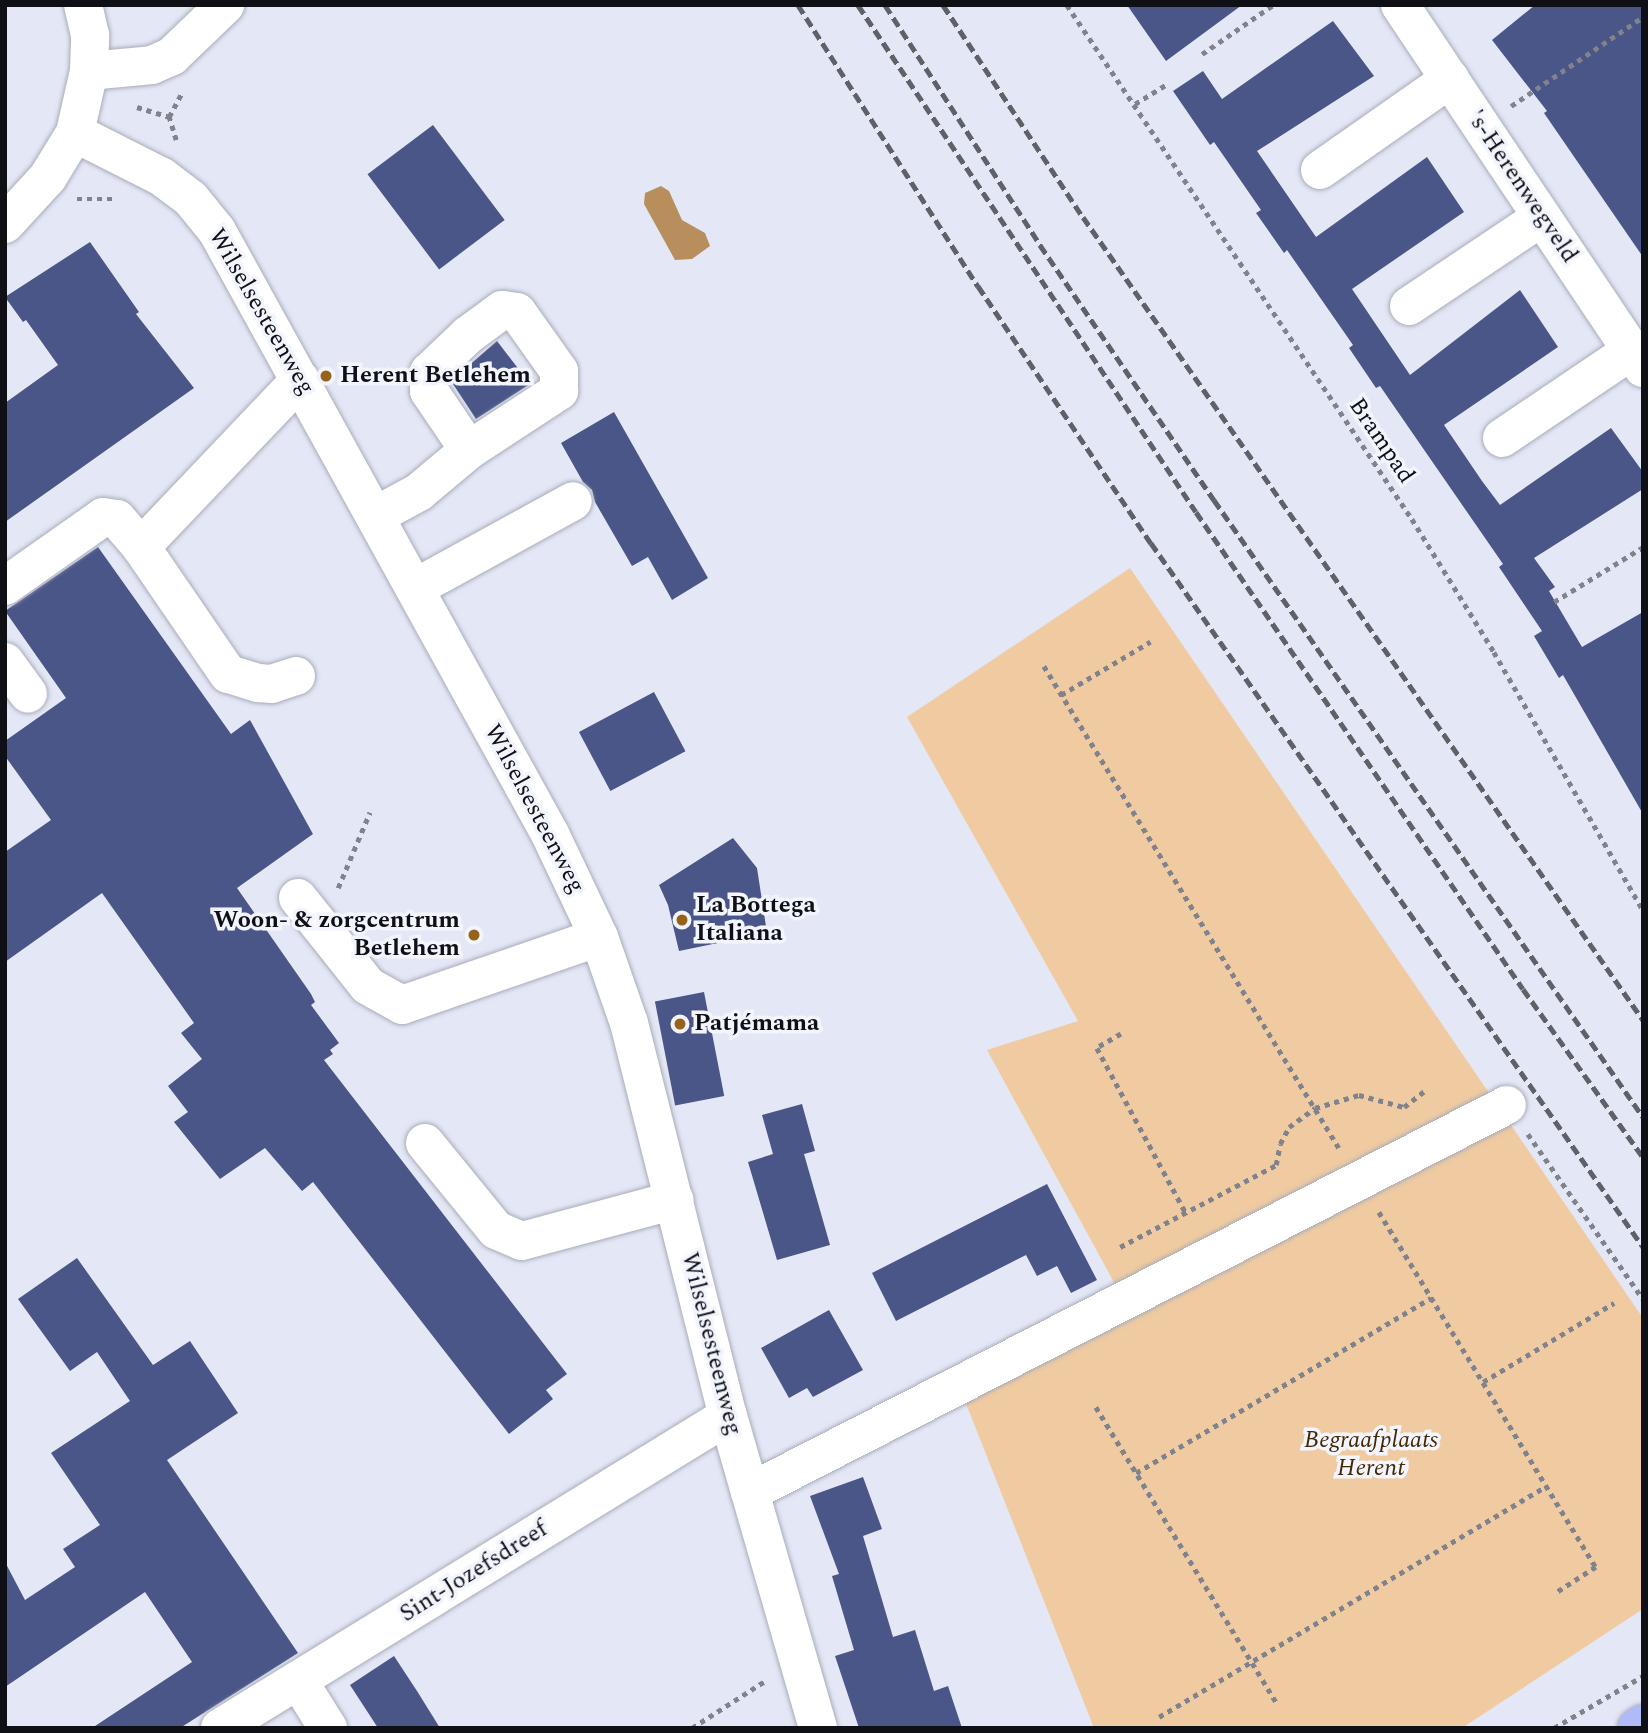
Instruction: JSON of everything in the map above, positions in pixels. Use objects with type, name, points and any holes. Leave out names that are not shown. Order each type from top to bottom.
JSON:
[{"type":"main road","points":[[1637,1728],[1643,1724]]},
{"type":"street","points":[[5,224],[48,177],[75,133],[89,71],[90,35],[83,5]]},
{"type":"street","points":[[89,71],[152,65],[172,56],[225,5]]},
{"type":"street","name":"'s-Herenwegveld","points":[[1400,5],[1637,360]]},
{"type":"street","points":[[1320,170],[1450,79]]},
{"type":"street","name":"Wilselsesteenweg","points":[[75,133],[162,177],[191,199],[217,231],[550,834],[599,937],[629,1023],[728,1416],[818,1728]]},
{"type":"street","points":[[1409,306],[1542,218]]},
{"type":"street","points":[[1502,438],[1637,360]]},
{"type":"street","points":[[141,547],[300,380]]},
{"type":"street","points":[[375,516],[419,492],[469,450]]},
{"type":"street","points":[[415,588],[573,501]]},
{"type":"street","points":[[5,586],[103,517],[117,519],[141,547],[228,674],[265,684],[296,676]]},
{"type":"street","points":[[5,662],[28,694]]},
{"type":"street","points":[[298,898],[368,986],[402,1005],[599,937]]},
{"type":"street","points":[[750,1492],[1507,1105]]},
{"type":"street","points":[[425,1143],[496,1230],[522,1241],[675,1200]]},
{"type":"street","name":"Sint-Jozefsdreef","points":[[220,1728],[728,1416]]},
{"type":"street","points":[[298,1680],[328,1728]]},
{"type":"path","name":"Brampad","points":[[1067,5],[1412,519],[1494,652],[1643,910]]},
{"type":"path","points":[[1202,54],[1273,5]]},
{"type":"path","points":[[1481,127],[1643,18]]},
{"type":"path","points":[[1135,104],[1167,84]]},
{"type":"path","points":[[125,103],[169,117]]},
{"type":"path","points":[[1555,602],[1643,547]]},
{"type":"path","points":[[1062,695],[1150,642]]},
{"type":"path","points":[[1044,666],[1596,1567],[1556,1593]]},
{"type":"path","points":[[321,928],[370,812]]},
{"type":"path","points":[[1121,1034],[1097,1048],[1186,1213]]},
{"type":"path","points":[[1120,1247],[1276,1165],[1280,1144],[1289,1127],[1315,1108],[1359,1095],[1404,1107],[1427,1088]]},
{"type":"path","points":[[1507,1105],[1643,1299]]},
{"type":"path","points":[[1136,1473],[1431,1298]]},
{"type":"path","points":[[1483,1382],[1614,1303]]},
{"type":"path","points":[[1096,1407],[1277,1703]]},
{"type":"path","points":[[1159,1717],[1546,1486]]},
{"type":"path","points":[[692,1728],[798,1660]]},
{"type":"path","points":[[1554,1728],[1643,1676]]},
{"type":"green space","name":"Begraafplaats Herent","points":[[1130,568],[1643,1318],[1643,1609],[1462,1728],[1094,1728],[963,1396],[1116,1286],[987,1050],[1078,1021],[907,717]]},
{"type":"shaded area","points":[[661,186],[669,191],[682,220],[705,233],[710,246],[692,259],[675,260],[644,204],[645,193]]},
{"type":"building","points":[[1127,5],[1242,5],[1166,61]]},
{"type":"building","points":[[1535,5],[1643,5],[1643,257],[1544,113],[1547,111],[1492,40]]},
{"type":"building","points":[[1333,21],[1374,76],[1257,151],[1316,237],[1427,157],[1464,212],[1352,289],[1410,375],[1520,290],[1558,347],[1444,425],[1482,481],[1500,505],[1611,428],[1643,472],[1643,489],[1534,558],[1555,587],[1549,591],[1582,647],[1643,612],[1643,814],[1563,675],[1559,678],[1534,636],[1542,631],[1499,567],[1503,564],[1380,386],[1376,388],[1349,348],[1353,345],[1287,250],[1284,253],[1256,213],[1261,210],[1214,142],[1210,145],[1173,91],[1203,71],[1222,99]]},
{"type":"building","points":[[433,125],[505,220],[439,269],[368,174]]},
{"type":"building","points":[[90,242],[139,312],[136,314],[194,388],[5,522],[5,403],[58,365],[26,320],[23,322],[5,297]]},
{"type":"building","points":[[497,341],[530,384],[476,419],[451,381]]},
{"type":"building","points":[[614,412],[708,578],[672,600],[648,557],[632,566],[595,502],[592,490],[583,482],[561,443]]},
{"type":"building","points":[[98,547],[231,734],[250,720],[313,834],[237,888],[311,994],[315,1002],[311,1005],[339,1043],[330,1050],[333,1054],[324,1060],[567,1374],[546,1390],[553,1399],[509,1434],[313,1182],[302,1191],[265,1148],[220,1179],[174,1122],[188,1112],[168,1086],[202,1059],[181,1033],[194,1023],[102,893],[5,962],[5,852],[51,820],[5,756],[5,741],[66,698],[5,611]]},
{"type":"building","points":[[654,692],[685,751],[610,791],[579,732]]},
{"type":"building","points":[[733,838],[757,868],[767,933],[679,951],[668,905],[659,885]]},
{"type":"building","points":[[704,992],[724,1096],[675,1106],[655,1002]]},
{"type":"building","points":[[802,1104],[815,1151],[804,1154],[830,1245],[777,1260],[748,1162],[773,1154],[762,1115]]},
{"type":"building","points":[[1047,1184],[1097,1280],[1071,1293],[1057,1266],[1037,1276],[1026,1255],[896,1321],[872,1273]]},
{"type":"building","points":[[77,1258],[153,1365],[190,1341],[238,1413],[167,1460],[298,1653],[180,1728],[92,1728],[192,1662],[145,1592],[5,1687],[5,1562],[25,1600],[75,1567],[63,1549],[100,1525],[51,1453],[130,1401],[97,1352],[70,1371],[18,1299]]},
{"type":"building","points":[[829,1310],[863,1370],[813,1397],[807,1388],[789,1398],[761,1348]]},
{"type":"building","points":[[863,1477],[882,1529],[863,1536],[893,1637],[915,1630],[934,1691],[948,1686],[962,1728],[859,1728],[835,1656],[854,1650],[832,1576],[839,1574],[810,1496]]},
{"type":"building","points":[[394,1656],[440,1728],[378,1728],[350,1685]]},
{"type":"railway","points":[[798,5],[978,286],[1151,543],[1643,1247]]},
{"type":"railway","points":[[858,5],[1196,512],[1523,989],[1643,1157]]},
{"type":"railway","points":[[885,5],[1040,245],[1643,1117]]},
{"type":"railway","points":[[943,5],[1083,217],[1643,1020]]},
{"type":"place","name":"Herent Betlehem","points":[[326,376]]},
{"type":"place","name":"La Bottega Italiana","points":[[682,920]]},
{"type":"place","name":"Woon- & zorgcentrum Betlehem","points":[[474,935]]},
{"type":"place","name":"Patjémama","points":[[680,1024]]}]
